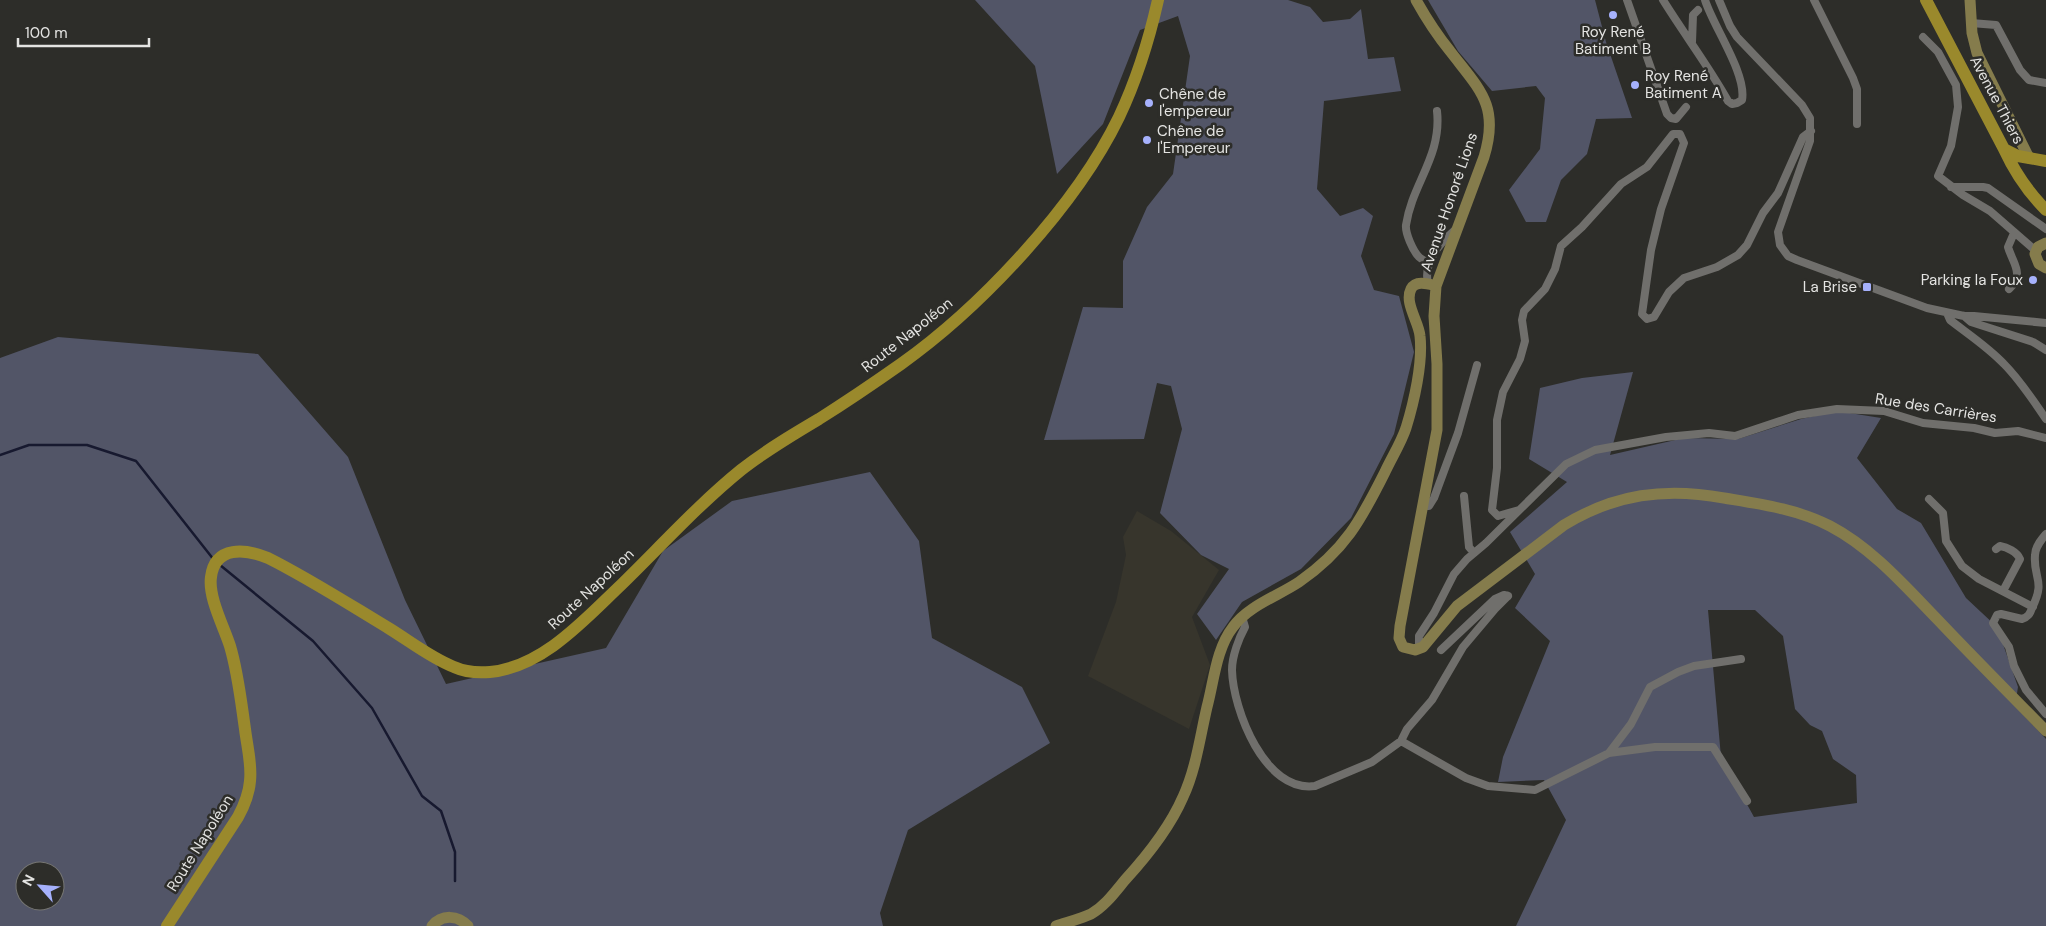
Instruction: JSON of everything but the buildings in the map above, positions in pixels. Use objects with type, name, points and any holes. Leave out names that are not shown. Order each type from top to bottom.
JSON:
[{"type":"main road","name":"Route Napoléon","points":[[167,926],[238,817],[246,799],[250,783],[249,754],[236,670],[211,588],[212,572],[221,558],[230,552],[241,550],[255,552],[268,558],[324,589],[436,658],[460,669],[474,672],[495,672],[512,667],[543,652],[584,621],[742,470],[903,363],[952,323],[1012,265],[1080,181],[1110,134],[1136,76],[1158,0]]},
{"type":"main road","name":"Avenue Honoré Lions","points":[[1416,0],[1436,34],[1476,83],[1489,111],[1491,125],[1489,141],[1457,229],[1432,285],[1437,364],[1436,430],[1399,638],[1403,646],[1411,650],[1419,649]]},
{"type":"main road","name":"Avenue Thiers","points":[[1926,0],[2020,180],[2046,210]]},
{"type":"main road","points":[[1970,0],[1970,23],[1977,53],[2029,158],[2020,180]]},
{"type":"main road","points":[[2004,149],[2012,154],[2046,162]]},
{"type":"main road","points":[[2046,242],[2038,247],[2036,251],[2036,261],[2044,267],[2046,277]]},
{"type":"main road","points":[[1056,926],[1091,914],[1103,905],[1132,873],[1173,817],[1190,780],[1221,650],[1227,635],[1242,617],[1318,568],[1340,548],[1363,514],[1406,429],[1420,363],[1421,349],[1420,334],[1409,296],[1411,289],[1415,284],[1432,285]]},
{"type":"main road","points":[[1419,649],[1427,643],[1441,623],[1457,606],[1548,537],[1581,515],[1599,506],[1632,497],[1670,493],[1711,496],[1807,516],[1848,536],[1891,572],[2045,728]]},
{"type":"main road","points":[[432,926],[443,918],[450,917],[458,918],[468,926]]},
{"type":"street","points":[[1628,0],[1644,53],[1667,114],[1671,118],[1676,119],[1686,107]]},
{"type":"street","points":[[1663,0],[1692,42],[1728,101],[1732,104],[1737,103],[1742,100],[1742,86],[1704,0]]},
{"type":"street","points":[[1719,0],[1737,37],[1802,105],[1810,118],[1812,131],[1810,141],[1778,232],[1780,245],[1788,256],[1867,287],[1947,313],[2046,323]]},
{"type":"street","points":[[1814,0],[1853,78],[1856,89],[1857,124]]},
{"type":"street","points":[[1692,42],[1693,15],[1698,10]]},
{"type":"street","points":[[1970,23],[1996,25],[2020,70],[2029,80],[2046,83]]},
{"type":"street","points":[[1923,37],[1938,52],[1956,85],[1958,107],[1951,146],[1938,176],[1951,187],[2007,224],[2014,233],[2036,251]]},
{"type":"street","points":[[1429,262],[1416,254],[1406,227],[1413,200],[1432,154],[1439,126],[1437,111]]},
{"type":"street","points":[[1519,510],[1498,516],[1492,510],[1497,468],[1497,420],[1503,392],[1520,359],[1526,341],[1522,320],[1524,310],[1545,289],[1555,269],[1561,246],[1582,227],[1621,184],[1647,167],[1673,134],[1680,134],[1684,144],[1661,209],[1651,250],[1643,305],[1642,314],[1647,319],[1654,317],[1668,292],[1684,278],[1717,267],[1743,250],[1763,213],[1778,193],[1803,137],[1812,131]]},
{"type":"street","points":[[1951,187],[1983,186],[1988,188],[2046,229]]},
{"type":"street","points":[[1432,285],[1426,273],[1429,262],[1446,238],[1457,229]]},
{"type":"street","points":[[2010,290],[2018,279],[2018,273],[2008,246],[2014,233]]},
{"type":"street","points":[[1947,313],[1950,320],[1990,350],[2005,364],[2032,397],[2046,419]]},
{"type":"street","points":[[1964,316],[1971,322],[2033,342],[2046,350]]},
{"type":"street","points":[[1423,506],[1429,506],[1434,498],[1458,433],[1477,365]]},
{"type":"street","name":"Rue des Carrières","points":[[1419,649],[1418,636],[1434,613],[1454,574],[1566,464],[1595,450],[1666,437],[1708,433],[1735,436],[1798,415],[1837,409],[1884,411],[1923,423],[1974,428],[1995,433],[2018,431],[2046,438]]},
{"type":"street","points":[[1464,496],[1470,547],[1474,553]]},
{"type":"street","points":[[1929,499],[1942,513],[1946,541],[1962,566],[1979,579],[2033,607]]},
{"type":"street","points":[[2046,534],[2038,546],[2035,555],[2040,586],[2033,607],[2026,618],[2022,619],[2001,614],[1997,615],[1993,622],[2009,647],[2014,666],[2026,690],[2046,714]]},
{"type":"street","points":[[1996,549],[2004,546],[2015,553],[2020,559],[2003,591]]},
{"type":"street","points":[[1242,617],[1245,626],[1240,636],[1232,668],[1235,698],[1245,728],[1267,763],[1280,777],[1293,784],[1305,787],[1315,786],[1372,762],[1401,741],[1407,729],[1432,700],[1463,647],[1508,596],[1504,595],[1494,599],[1441,650]]},
{"type":"street","points":[[1609,753],[1631,724],[1650,687],[1694,666],[1741,659]]},
{"type":"street","points":[[1401,741],[1466,778],[1488,786],[1535,790],[1609,753],[1655,747],[1713,747],[1747,801]]},
{"type":"shaded area","points":[[975,0],[1288,0],[1310,7],[1323,22],[1350,19],[1361,9],[1368,59],[1394,57],[1401,91],[1324,101],[1317,189],[1340,216],[1363,208],[1373,216],[1361,256],[1374,290],[1399,296],[1414,352],[1394,434],[1351,518],[1301,569],[1242,602],[1216,640],[1197,614],[1229,569],[1201,555],[1160,513],[1182,429],[1171,386],[1157,383],[1144,439],[1044,440],[1083,307],[1123,308],[1123,261],[1147,207],[1173,174],[1190,56],[1178,16],[1140,30],[1103,124],[1057,174],[1035,66]]},
{"type":"shaded area","points":[[1428,0],[1595,0],[1606,42],[1632,118],[1596,119],[1587,154],[1561,180],[1546,222],[1526,222],[1509,190],[1540,149],[1545,98],[1536,86],[1492,91],[1458,51]]},
{"type":"shaded area","points":[[58,337],[258,354],[348,457],[405,600],[446,684],[606,648],[663,551],[732,501],[870,472],[919,541],[932,638],[1022,687],[1050,743],[908,830],[880,913],[883,926],[0,926],[0,358]]},
{"type":"shaded area","points":[[1633,372],[1610,455],[1684,438],[1738,439],[1801,419],[1837,411],[1881,418],[1857,458],[1897,509],[1921,523],[1966,598],[1997,627],[2018,687],[2015,706],[2046,739],[2046,926],[1516,926],[1566,820],[1544,780],[1498,782],[1503,757],[1550,641],[1515,608],[1535,574],[1510,532],[1567,482],[1529,459],[1540,388],[1582,378]],"holes":[[[1708,610],[1755,610],[1783,636],[1795,709],[1810,725],[1822,731],[1833,759],[1856,775],[1857,803],[1754,817],[1721,757]]]},
{"type":"shaded area","points":[[1137,511],[1171,531],[1219,570],[1192,617],[1210,665],[1189,729],[1088,676],[1116,602],[1126,555],[1123,537]]},
{"type":"waterway","points":[[0,455],[29,445],[87,445],[136,461],[214,560]]},
{"type":"waterway","points":[[220,565],[313,641],[372,708],[422,796],[441,811],[455,852],[455,881]]},
{"type":"place","name":"Roy René Batiment B","points":[[1613,15]]},
{"type":"place","name":"Roy René Batiment A","points":[[1635,85]]},
{"type":"place","name":"Chêne de l'empereur","points":[[1149,103]]},
{"type":"place","name":"Chêne de l'Empereur","points":[[1147,140]]},
{"type":"place","name":"Parking la Foux","points":[[2033,280]]},
{"type":"place","name":"La Brise","points":[[1867,287]]}]
